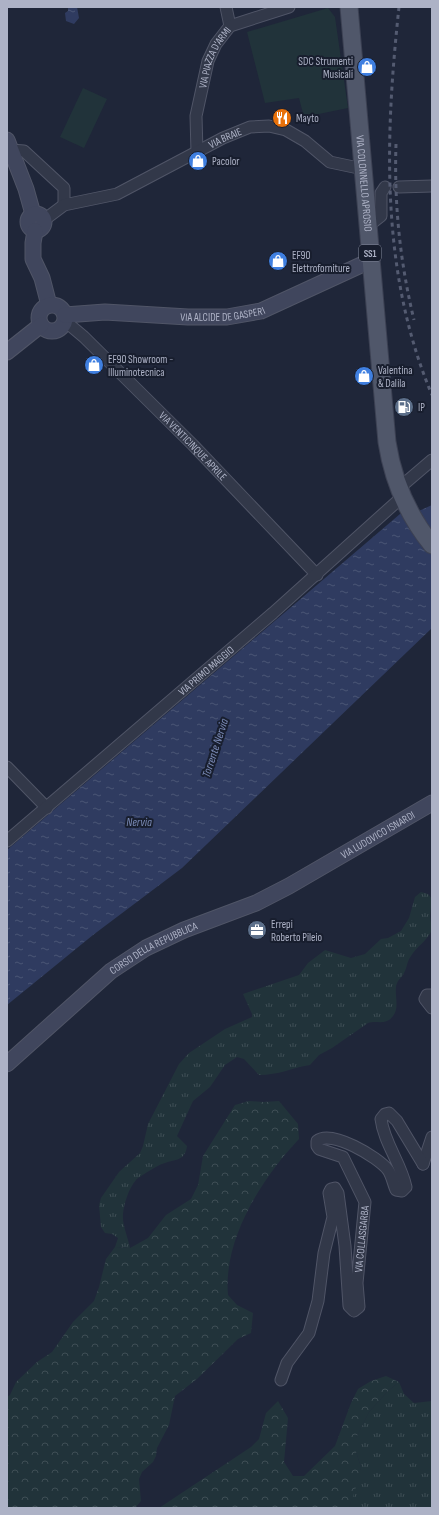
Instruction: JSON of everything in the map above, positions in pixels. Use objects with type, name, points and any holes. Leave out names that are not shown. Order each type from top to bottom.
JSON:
[{"type":"main road","name":"VIA COLONNELLO APROSIO","points":[[349,7],[370,263],[387,442],[391,467],[402,496]]},
{"type":"main road","name":"SS1","points":[[402,496],[412,516],[432,545]]},
{"type":"street","points":[[226,7],[230,26]]},
{"type":"street","name":"VIA PIAZZA D'ARMI","points":[[197,152],[196,116],[208,61],[216,44],[230,26],[288,7]]},
{"type":"street","name":"VIA BRAIE","points":[[38,221],[64,205],[117,194],[223,138],[250,127],[269,126],[286,130],[305,141],[330,162],[363,169]]},
{"type":"street","points":[[9,145],[24,152],[64,188],[64,205]]},
{"type":"street","points":[[9,145],[38,221],[33,243],[33,259],[42,278],[49,304]]},
{"type":"street","points":[[399,187],[432,186]]},
{"type":"street","points":[[368,227],[377,221],[382,213],[381,193],[385,187]]},
{"type":"street","name":"VIA ALCIDE DE GASPERI","points":[[65,318],[105,312],[188,317],[234,316],[261,311],[361,265],[370,263]]},
{"type":"street","points":[[49,304],[56,305],[62,309],[65,318],[61,327],[54,331],[47,330],[41,325],[39,319],[43,307],[49,304]]},
{"type":"street","name":"VIA VENTICINQUE APRILE","points":[[65,318],[194,445],[317,575]]},
{"type":"street","points":[[7,352],[41,325]]},
{"type":"street","name":"VIA PRIMO MAGGIO","points":[[7,841],[317,575],[402,496],[432,460]]},
{"type":"street","points":[[7,767],[46,808]]},
{"type":"street","name":"VIA LUDOVICO ISNARDI","points":[[323,866],[432,803]]},
{"type":"street","name":"CORSO DELLA REPUBBLICA","points":[[7,1064],[112,971],[146,948],[184,930],[256,903],[323,866]]},
{"type":"street","points":[[432,995],[427,995],[425,999],[432,1008]]},
{"type":"street","name":"VIA COLLASGARBA","points":[[281,1380],[286,1363],[309,1333],[318,1301],[324,1253],[333,1216],[329,1193],[331,1189],[335,1188],[338,1193],[345,1246],[349,1306],[354,1311],[359,1307],[357,1284],[365,1202],[343,1157],[319,1149],[317,1142],[329,1137],[337,1139],[374,1157],[388,1170],[395,1188],[400,1191],[406,1187],[403,1172],[383,1132],[382,1117],[387,1113],[391,1114],[423,1164],[432,1137]]},
{"type":"green space","points":[[328,8],[335,17],[348,108],[304,117],[299,98],[265,103],[247,32]]},
{"type":"green space","points":[[83,88],[107,99],[84,148],[60,137]]},
{"type":"green space","points":[[421,892],[428,894],[432,899],[430,916],[432,930],[410,958],[404,974],[396,985],[397,1003],[393,1016],[384,1022],[368,1023],[332,1048],[319,1055],[310,1065],[273,1074],[259,1075],[244,1059],[237,1057],[225,1065],[210,1087],[193,1101],[177,1136],[187,1146],[184,1155],[178,1159],[162,1164],[138,1178],[133,1183],[124,1205],[123,1214],[124,1227],[130,1248],[115,1247],[118,1238],[112,1234],[105,1233],[101,1227],[99,1205],[101,1198],[119,1172],[140,1153],[148,1124],[179,1064],[189,1053],[225,1029],[252,1017],[243,994],[299,975],[308,963],[325,950],[351,958],[365,954],[381,939],[388,938],[401,931],[409,918],[415,897]]},
{"type":"green space","points":[[249,1101],[279,1101],[298,1124],[299,1139],[285,1155],[259,1191],[239,1231],[232,1252],[228,1274],[228,1295],[237,1305],[253,1313],[251,1333],[238,1339],[197,1379],[175,1396],[169,1425],[157,1448],[156,1456],[153,1462],[142,1472],[139,1479],[141,1501],[135,1508],[7,1508],[7,1397],[10,1395],[16,1382],[37,1362],[52,1352],[73,1322],[94,1301],[106,1259],[115,1247],[130,1248],[148,1238],[166,1215],[191,1199],[198,1185],[203,1156],[235,1105]]},
{"type":"green space","points":[[386,1376],[399,1382],[388,1391],[369,1412],[356,1438],[356,1452],[361,1467],[349,1508],[159,1508],[251,1447],[259,1439],[266,1413],[278,1401],[288,1418],[284,1462],[293,1476],[304,1476],[335,1446],[351,1403],[358,1389],[371,1381]]},
{"type":"green space","points":[[399,1382],[404,1394],[414,1403],[432,1401],[432,1508],[349,1508],[361,1467],[356,1452],[356,1438],[369,1412],[388,1391]]},
{"type":"water","points":[[68,7],[77,7],[79,18],[74,24],[66,21],[65,13],[68,11]]},
{"type":"water","name":"Nervia","points":[[432,505],[432,628],[182,868],[93,935],[7,1005],[7,850],[400,514],[421,510]]},
{"type":"railway","points":[[399,7],[394,56],[390,154],[391,204],[395,252],[403,301],[415,348],[432,395]]},
{"type":"railway","points":[[396,144],[396,189],[399,233],[405,276],[414,320]]},
{"type":"place","name":"SDC Strumenti Musicali","points":[[367,67]]},
{"type":"place","name":"Mayto","points":[[282,118]]},
{"type":"place","name":"Pacolor","points":[[198,161]]},
{"type":"place","name":"EF90 Elettroforniture","points":[[278,261]]},
{"type":"place","name":"EF90 Showroom - Illuminotecnica","points":[[94,365]]},
{"type":"place","name":"Valentina & Dalila","points":[[364,376]]},
{"type":"place","name":"IP","points":[[404,407]]},
{"type":"place","name":"Errepi Roberto Pileio","points":[[257,930]]},
{"type":"water label","name":"Torrente Nervia","points":[[215,748]]}]
